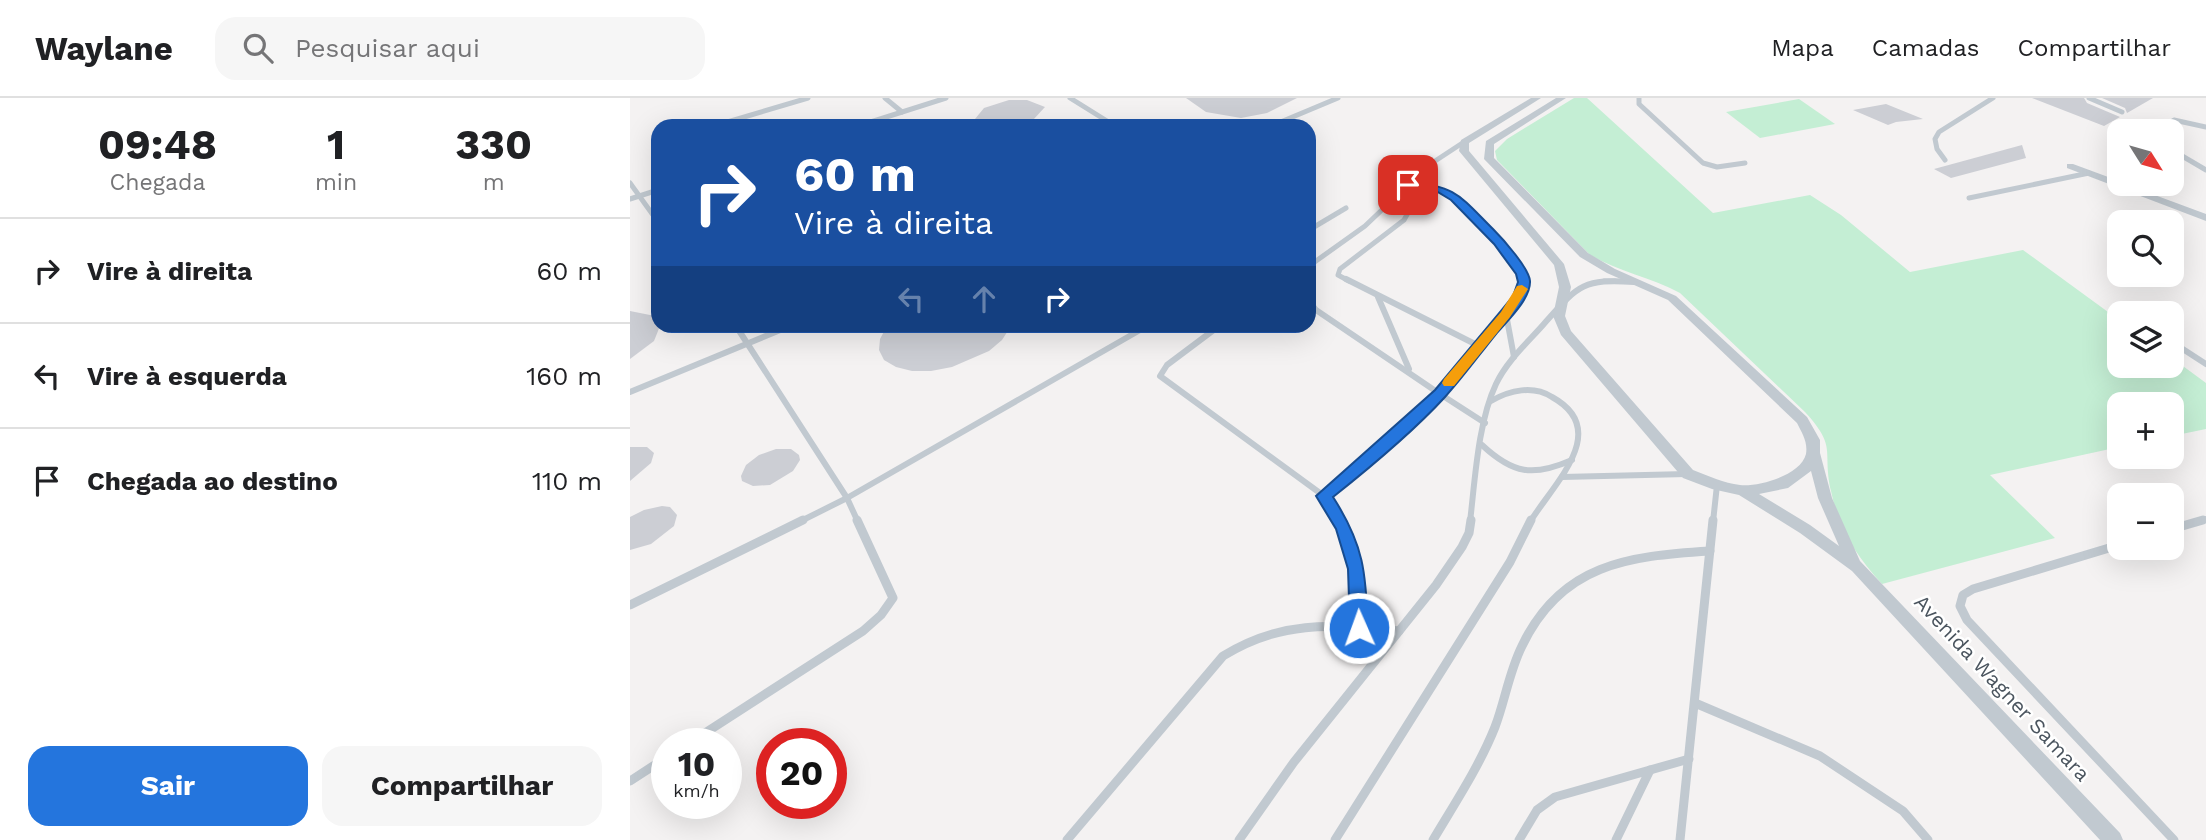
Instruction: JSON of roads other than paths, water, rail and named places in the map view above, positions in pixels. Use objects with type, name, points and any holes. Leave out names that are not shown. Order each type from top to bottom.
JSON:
[{"type":"street","points":[[1464,142],[1537,98]]},
{"type":"street","name":"Avenida Wagner Samara","points":[[1562,98],[1489,143],[1489,159],[1584,255],[1665,294],[1681,305],[1802,420],[1813,440],[1813,453],[1825,498],[1838,532],[1857,567]]},
{"type":"street","name":"Avenida Wagner Samara","points":[[1464,142],[1464,151],[1470,161],[1559,264],[1565,287],[1559,316],[1564,332],[1688,474],[1743,491],[1805,529],[1857,567],[2113,840]]},
{"type":"street","points":[[2070,166],[2206,218]]},
{"type":"street","name":"Avenida Wagner Samara","points":[[1743,491],[1783,484],[1809,464],[1813,453]]},
{"type":"lane","points":[[738,119],[808,98]]},
{"type":"lane","points":[[885,98],[902,112]]},
{"type":"lane","points":[[880,119],[946,98]]},
{"type":"lane","points":[[1070,98],[1104,119]]},
{"type":"lane","points":[[1288,119],[1338,98]]},
{"type":"lane","points":[[1639,98],[1639,104],[1703,163],[1717,167],[1745,163]]},
{"type":"lane","points":[[1944,160],[1937,149],[1935,139],[1939,132],[1993,98]]},
{"type":"lane","points":[[2089,98],[2122,112]]},
{"type":"lane","points":[[2184,120],[2206,127]]},
{"type":"lane","points":[[1316,261],[1385,210],[1437,157],[1464,142]]},
{"type":"lane","points":[[2184,157],[2206,170]]},
{"type":"lane","points":[[1969,198],[2003,189],[2062,181],[2089,173]]},
{"type":"lane","points":[[630,183],[651,212]]},
{"type":"lane","points":[[1324,496],[1364,464],[1440,394],[1519,297],[1524,282],[1522,274],[1499,241],[1455,198],[1439,188],[1408,185]]},
{"type":"lane","points":[[1423,186],[1404,220],[1338,272],[1340,277],[1479,346]]},
{"type":"lane","points":[[630,199],[651,192]]},
{"type":"lane","points":[[1316,226],[1346,208]]},
{"type":"lane","points":[[1239,840],[1294,762],[1462,547],[1469,533],[1478,458],[1490,401],[1495,386],[1514,357],[1575,289],[1593,282],[1616,280],[1638,283]]},
{"type":"lane","points":[[1378,296],[1410,371]]},
{"type":"lane","points":[[1316,307],[1333,322],[1485,423]]},
{"type":"lane","points":[[1506,314],[1514,357]]},
{"type":"lane","points":[[713,728],[863,631],[881,615],[893,598],[847,498],[742,333]]},
{"type":"lane","points":[[630,392],[772,333]]},
{"type":"lane","points":[[630,605],[847,498],[1135,333]]},
{"type":"lane","points":[[1210,333],[1167,365],[1160,376],[1324,496],[1345,528],[1357,569],[1359,628]]},
{"type":"lane","points":[[2184,350],[2206,364]]},
{"type":"lane","points":[[1335,840],[1510,562],[1531,520],[1562,477],[1581,441],[1574,414],[1563,402],[1548,395],[1511,390],[1490,401]]},
{"type":"lane","points":[[1482,445],[1502,464],[1517,470],[1537,472],[1573,459]]},
{"type":"lane","points":[[1562,477],[1688,474]]},
{"type":"lane","points":[[1679,840],[1717,485]]},
{"type":"lane","points":[[2184,525],[2206,519]]},
{"type":"lane","points":[[2107,549],[1973,589],[1963,595],[1960,606],[1967,620],[2174,840]]},
{"type":"lane","points":[[1433,840],[1494,730],[1522,645],[1548,601],[1564,586],[1605,565],[1644,554],[1710,551]]},
{"type":"lane","points":[[1067,840],[1223,656],[1242,642],[1278,629],[1316,624],[1399,631]]},
{"type":"lane","points":[[1695,703],[1819,756],[1903,811],[1928,840]]},
{"type":"lane","points":[[1519,840],[1537,810],[1555,797],[1689,759]]},
{"type":"lane","points":[[630,781],[651,767]]},
{"type":"lane","points":[[1616,840],[1650,769]]}]
